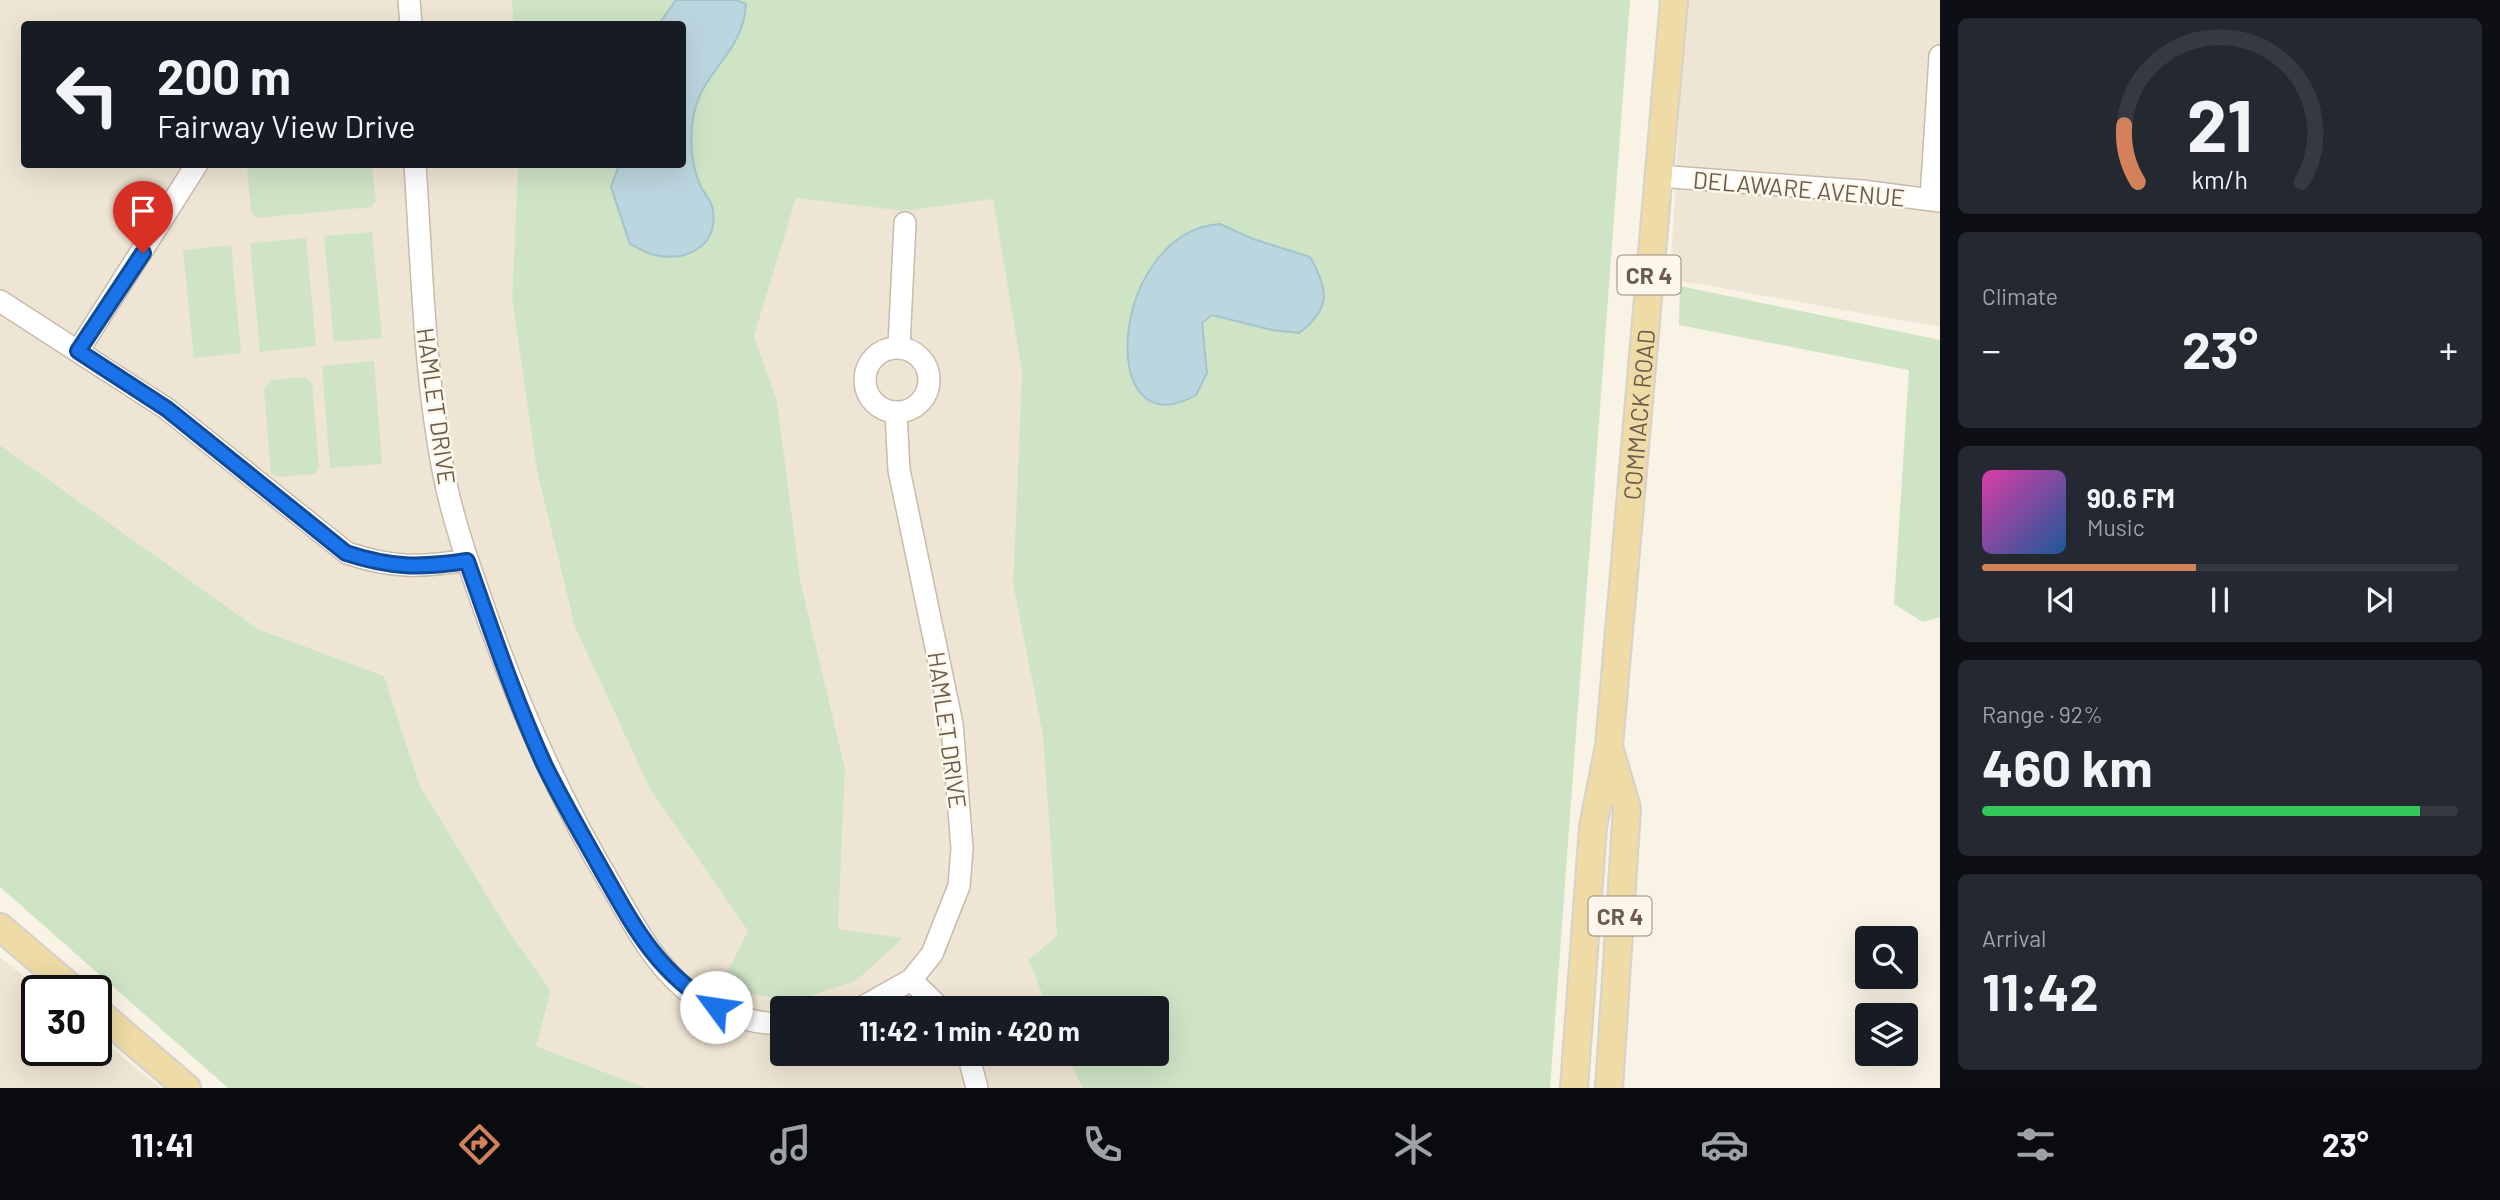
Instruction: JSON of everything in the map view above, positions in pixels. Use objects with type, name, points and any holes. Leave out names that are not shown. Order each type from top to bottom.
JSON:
[{"type":"main road","name":"COMMACK ROAD","points":[[1574,1088],[1593,827],[1609,746],[1674,0]]},
{"type":"main road","name":"COMMACK ROAD","points":[[1609,746],[1628,808],[1609,1088]]},
{"type":"main road","points":[[0,927],[56,975]]},
{"type":"main road","points":[[112,1024],[187,1088]]},
{"type":"street","points":[[409,0],[411,21]]},
{"type":"street","points":[[1936,200],[1940,56]]},
{"type":"street","points":[[78,351],[194,168]]},
{"type":"street","name":"HAMLET DRIVE","points":[[415,168],[434,422],[444,479],[467,561],[519,705],[545,765],[643,939],[660,964],[686,990],[716,1007],[746,1019],[770,1022]]},
{"type":"street","name":"DELAWARE AVENUE","points":[[1658,176],[1936,200]]},
{"type":"street","points":[[899,346],[905,223]]},
{"type":"street","points":[[0,301],[167,409],[346,553],[381,564],[423,568],[467,561]]},
{"type":"street","points":[[899,346],[918,355],[926,364],[929,381],[926,396],[913,408],[896,414],[872,401],[866,379],[875,356],[886,348],[899,346]]},
{"type":"street","name":"HAMLET DRIVE","points":[[882,996],[911,980],[932,954],[959,886],[962,848],[952,724],[899,470],[896,414]]},
{"type":"street","points":[[911,980],[928,996]]},
{"type":"street","points":[[971,1066],[977,1088]]},
{"type":"shaded area","points":[[0,0],[512,0],[513,21],[21,21],[21,168],[518,168],[512,299],[537,471],[575,627],[650,789],[748,931],[902,938],[838,930],[845,769],[800,579],[777,401],[754,336],[796,198],[903,211],[993,199],[1022,372],[1013,584],[1043,736],[1057,936],[1028,961],[1043,996],[770,996],[770,1066],[1072,1066],[1082,1088],[646,1088],[536,1046],[551,991],[510,933],[420,786],[384,676],[258,629],[0,445]]},
{"type":"shaded area","points":[[1686,0],[1940,0],[1940,327],[1670,279]]},
{"type":"shaded area","points":[[0,957],[22,975],[21,1066],[112,1066],[112,1049],[161,1088],[0,1088]]},
{"type":"green space","points":[[512,0],[1630,0],[1550,1088],[1082,1088],[1072,1066],[1169,1066],[1169,996],[1043,996],[1028,960],[1057,936],[1043,736],[1013,584],[1022,372],[993,199],[903,211],[796,198],[754,336],[777,401],[800,579],[845,769],[838,929],[903,938],[857,980],[810,996],[770,997],[720,987],[748,931],[650,789],[575,627],[537,471],[512,299],[518,168],[686,168],[686,21],[513,21]]},
{"type":"green space","points":[[247,168],[372,168],[376,201],[371,207],[257,218],[251,212]]},
{"type":"green space","points":[[372,232],[382,338],[334,342],[324,236]]},
{"type":"green space","points":[[306,238],[316,346],[260,352],[250,243]]},
{"type":"green space","points":[[231,245],[241,353],[194,358],[183,250]]},
{"type":"green space","points":[[1680,286],[1940,340],[1940,617],[1923,622],[1894,604],[1909,370],[1679,325]]},
{"type":"green space","points":[[374,361],[382,464],[330,468],[322,366]]},
{"type":"green space","points":[[305,377],[312,383],[319,468],[314,474],[278,477],[271,473],[264,388],[271,380]]},
{"type":"green space","points":[[0,445],[258,629],[384,676],[420,786],[510,933],[551,991],[536,1046],[646,1088],[228,1088],[112,986],[112,975],[100,975],[0,887]]},
{"type":"water","points":[[676,0],[736,0],[746,4],[738,36],[699,97],[692,122],[691,141],[695,170],[713,210],[710,234],[705,242],[688,254],[666,257],[651,254],[630,244],[611,187],[618,168],[686,168],[686,21],[661,21]]},
{"type":"water","points":[[1220,224],[1253,239],[1310,257],[1321,279],[1324,298],[1322,307],[1317,316],[1299,333],[1272,330],[1212,315],[1202,323],[1207,373],[1196,395],[1163,405],[1141,394],[1130,368],[1128,334],[1137,297],[1155,262],[1183,236]]},
{"type":"route","points":[[143,253],[78,351],[167,409],[346,553],[381,564],[423,568],[467,561],[519,705],[545,765],[578,828],[660,964],[686,990],[716,1007]]}]
